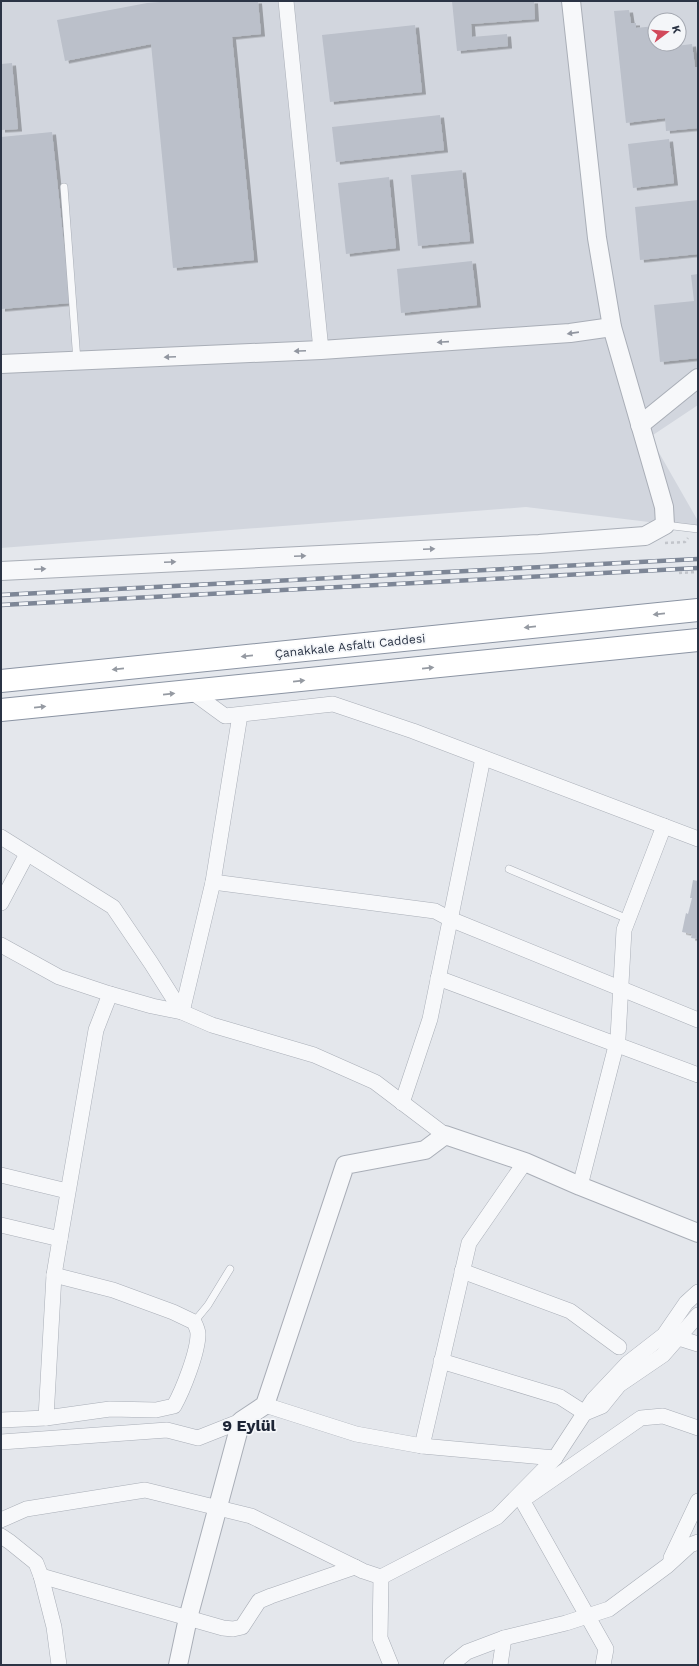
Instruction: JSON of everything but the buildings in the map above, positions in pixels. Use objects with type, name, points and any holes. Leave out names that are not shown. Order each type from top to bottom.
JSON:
[{"type":"highway","name":"Çanakkale Asfaltı Caddesi","points":[[1,681],[698,610]]},
{"type":"highway","points":[[1,710],[698,640]]},
{"type":"street","points":[[286,1],[322,350]]},
{"type":"street","points":[[1,571],[546,543],[645,536],[665,525],[664,507],[612,327],[598,238],[571,1]]},
{"type":"street","points":[[1,364],[322,350],[570,333],[612,327]]},
{"type":"street","points":[[640,425],[698,378]]},
{"type":"street","points":[[192,692],[225,716],[333,704],[413,732],[698,839]]},
{"type":"street","points":[[182,1012],[213,882],[240,715]]},
{"type":"street","points":[[402,1103],[430,1019],[483,758]]},
{"type":"street","points":[[580,1186],[617,1045],[624,930],[664,826]]},
{"type":"street","points":[[1,837],[113,907],[182,1012]]},
{"type":"street","points":[[1,903],[27,854]]},
{"type":"street","points":[[213,882],[435,911],[450,919],[698,1020]]},
{"type":"street","points":[[1,945],[59,977],[152,1006],[182,1012],[212,1025],[314,1055],[375,1082],[445,1135],[525,1162],[580,1186],[698,1233]]},
{"type":"street","points":[[438,978],[698,1075]]},
{"type":"street","points":[[46,1418],[54,1275],[67,1191],[96,1030],[110,994]]},
{"type":"street","points":[[1,1442],[167,1430],[198,1438],[241,1422],[265,1405],[345,1165],[425,1150],[445,1135]]},
{"type":"street","points":[[422,1446],[469,1244],[525,1162]]},
{"type":"street","points":[[1,1175],[67,1191]]},
{"type":"street","points":[[1,1225],[60,1239]]},
{"type":"street","points":[[462,1271],[570,1311],[619,1347]]},
{"type":"street","points":[[1,1420],[46,1418],[110,1409],[156,1410],[174,1406],[178,1398],[195,1350],[198,1333],[194,1322],[173,1312],[113,1290],[54,1275]]},
{"type":"street","points":[[497,1517],[555,1458],[593,1400],[628,1363],[664,1335],[686,1303],[698,1292]]},
{"type":"street","points":[[585,1413],[602,1406],[619,1385],[662,1355],[679,1338],[698,1315]]},
{"type":"street","points":[[679,1338],[698,1344]]},
{"type":"street","points":[[441,1361],[560,1397],[585,1413]]},
{"type":"street","points":[[265,1405],[356,1434],[422,1446],[555,1458]]},
{"type":"street","points":[[1,1520],[26,1509],[145,1490],[250,1516],[355,1567],[381,1577],[497,1517],[641,1418],[663,1416],[698,1428]]},
{"type":"street","points":[[178,1665],[188,1618],[219,1508],[241,1422]]},
{"type":"street","points":[[522,1500],[606,1649],[603,1665]]},
{"type":"street","points":[[667,1566],[698,1501]]},
{"type":"street","points":[[1,1536],[36,1563],[41,1576],[54,1627],[58,1665]]},
{"type":"street","points":[[451,1665],[467,1652],[504,1638],[566,1623],[609,1609],[667,1566],[690,1545],[698,1542]]},
{"type":"street","points":[[41,1576],[223,1628],[233,1629],[242,1627],[259,1601],[355,1567]]},
{"type":"street","points":[[381,1577],[380,1638],[391,1665]]},
{"type":"street","points":[[500,1665],[504,1638]]},
{"type":"lane","points":[[64,187],[77,361]]},
{"type":"lane","points":[[665,525],[698,529]]},
{"type":"lane","points":[[509,869],[628,919]]},
{"type":"lane","points":[[194,1322],[208,1305],[230,1269]]},
{"type":"path","points":[[660,543],[685,542]]},
{"type":"path","points":[[680,573],[698,572]]},
{"type":"shaded area","points":[[1,1],[698,1],[698,405],[650,437],[698,521],[698,528],[526,507],[1,548]]},
{"type":"railway","points":[[1,595],[698,559]]},
{"type":"railway","points":[[1,605],[698,568]]},
{"type":"district","name":"9 Eylül","points":[[249,1425]]}]
